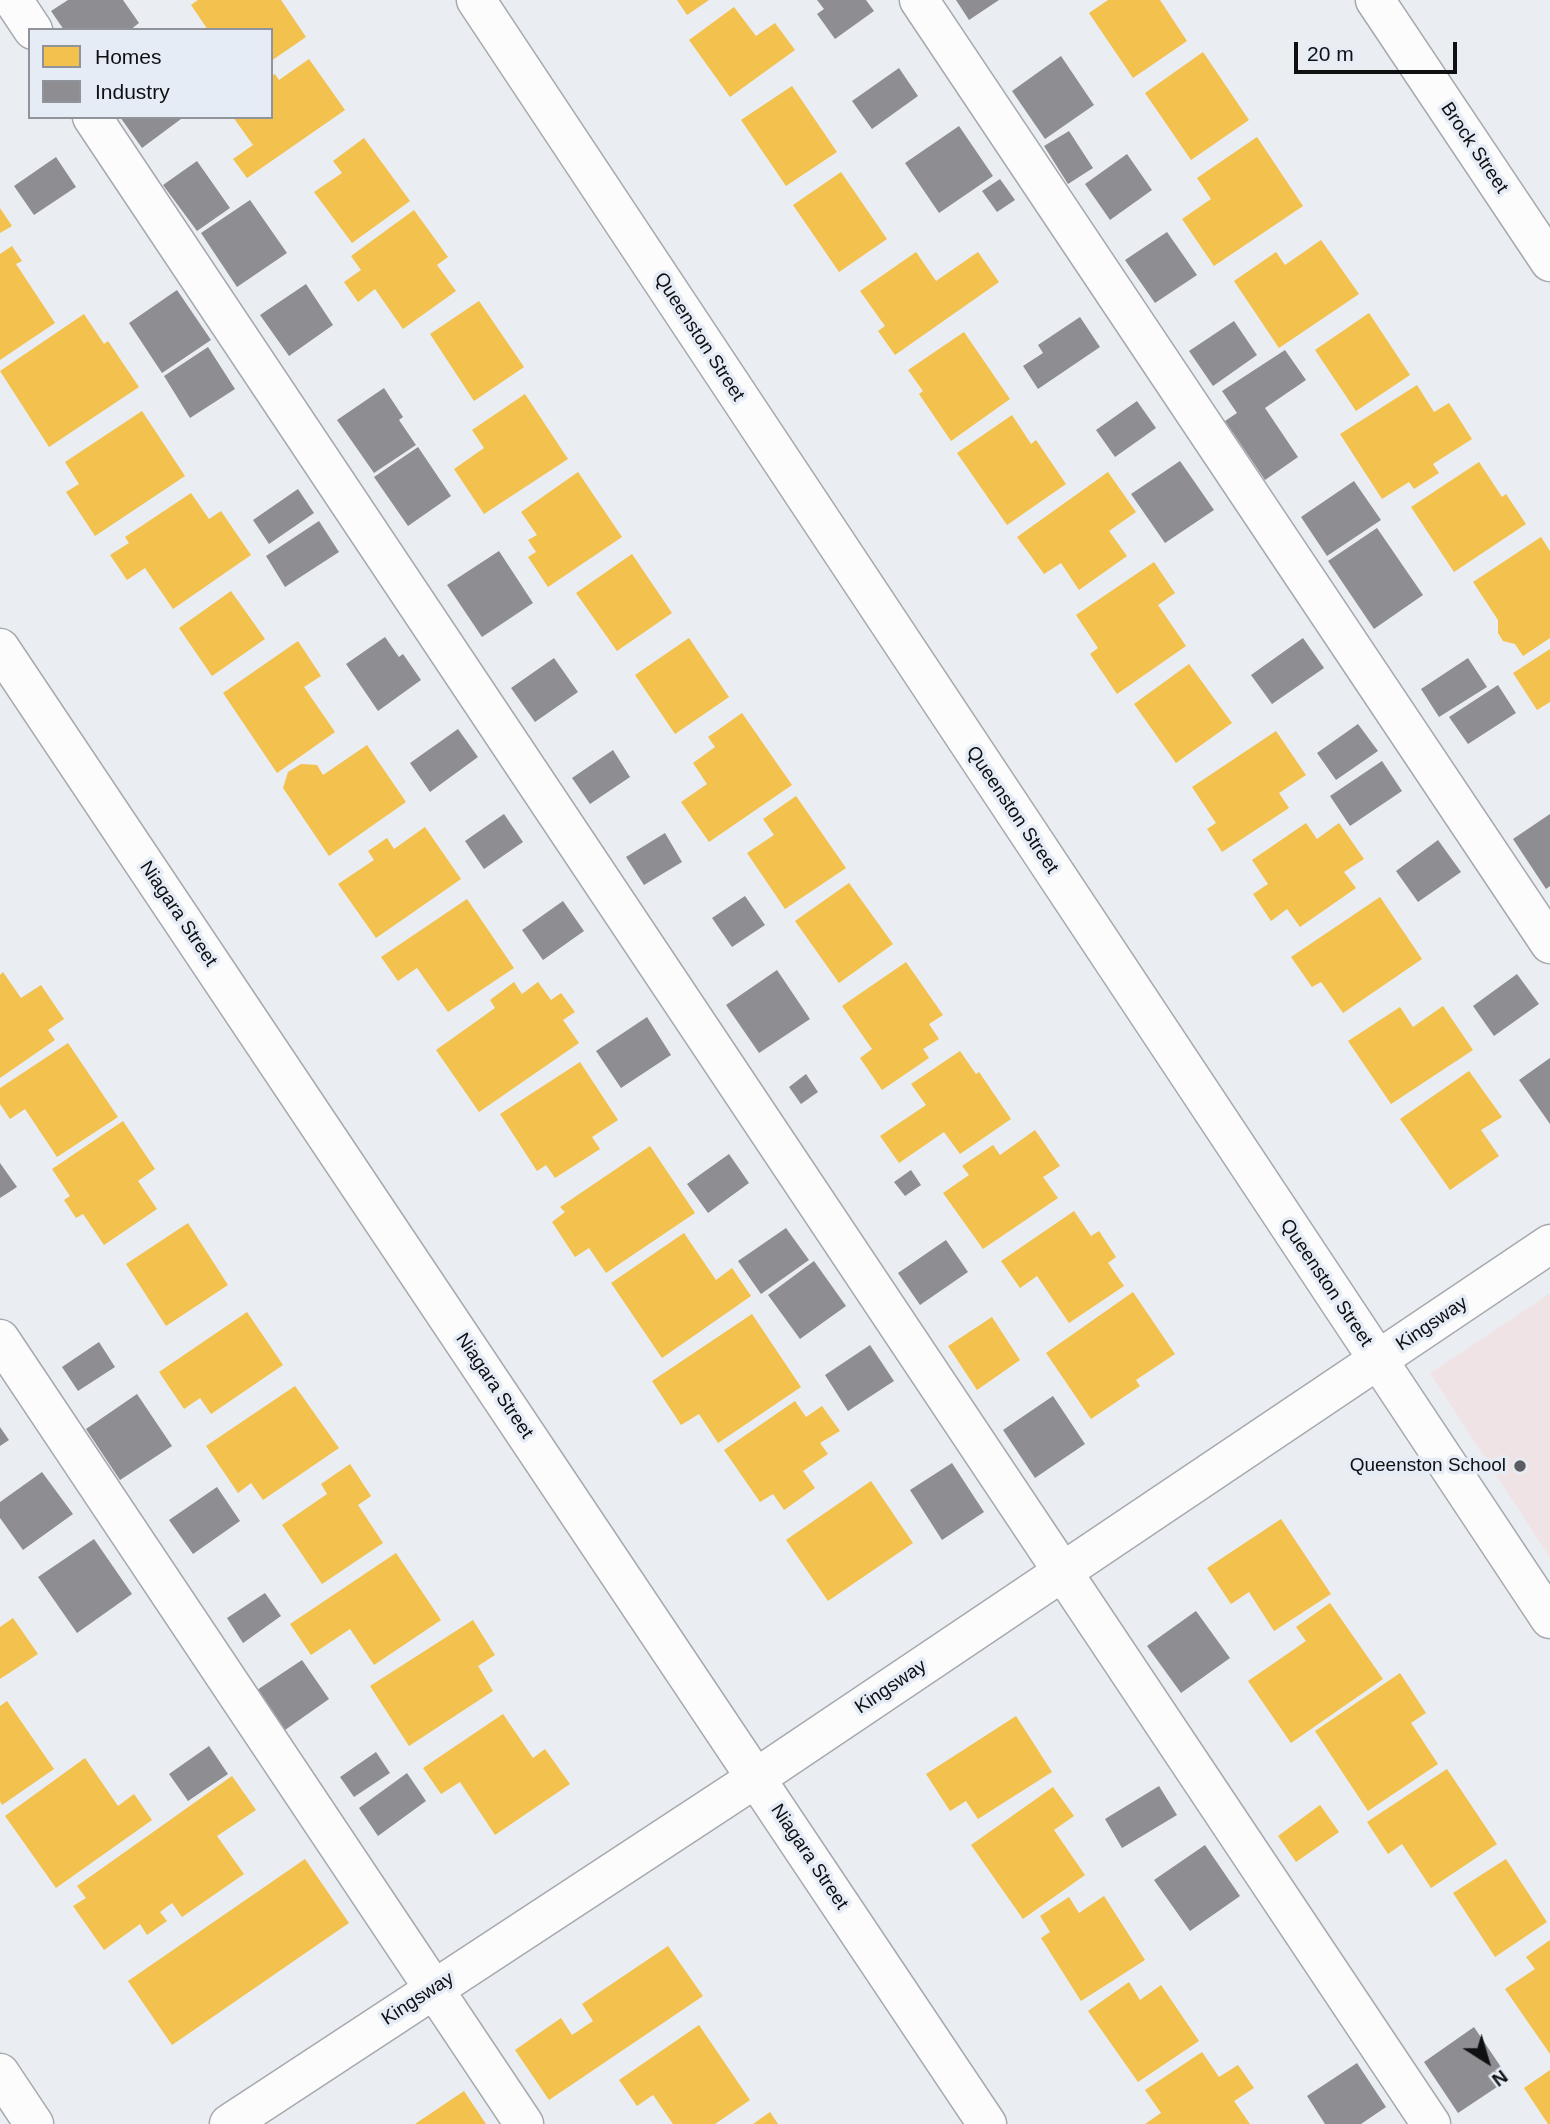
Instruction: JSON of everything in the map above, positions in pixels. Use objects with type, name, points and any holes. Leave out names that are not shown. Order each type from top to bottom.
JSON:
[{"type":"street","points":[[13,0],[32,28]]},
{"type":"street","name":"Queenston Street","points":[[477,0],[1550,1619]]},
{"type":"street","points":[[919,0],[1550,944]]},
{"type":"street","name":"Brock Street","points":[[1375,0],[1550,262]]},
{"type":"street","points":[[93,119],[1431,2124]]},
{"type":"street","name":"Niagara Street","points":[[0,648],[987,2124]]},
{"type":"street","name":"Kingsway","points":[[229,2124],[756,1777],[1550,1244]]},
{"type":"street","points":[[0,1339],[524,2124]]},
{"type":"street","points":[[0,2073],[34,2124]]},
{"type":"shaded area","name":"Queenston School","points":[[1550,1293],[1550,1558],[1430,1373]]},
{"type":"building: Homes","points":[[198,0],[281,0],[306,37],[273,60],[273,28],[207,28],[191,5]]},
{"type":"building: Homes","points":[[677,0],[709,0],[687,15]]},
{"type":"building: Homes","points":[[1108,0],[1160,0],[1187,41],[1133,78],[1089,13]]},
{"type":"building: Homes","points":[[734,7],[756,36],[775,23],[795,50],[730,97],[689,40]]},
{"type":"building: Homes","points":[[1203,52],[1249,120],[1191,160],[1145,93]]},
{"type":"building: Homes","points":[[309,59],[345,110],[247,178],[233,159],[253,145],[234,119],[273,119],[273,75],[279,80]]},
{"type":"building: Homes","points":[[792,86],[837,152],[786,186],[741,120]]},
{"type":"building: Homes","points":[[1257,137],[1303,206],[1214,266],[1182,219],[1211,199],[1197,178]]},
{"type":"building: Homes","points":[[364,138],[410,201],[352,243],[314,192],[342,173],[333,161]]},
{"type":"building: Homes","points":[[841,172],[887,239],[839,272],[793,205]]},
{"type":"building: Homes","points":[[0,208],[12,226],[0,233]]},
{"type":"building: Homes","points":[[414,210],[448,257],[437,265],[456,291],[403,329],[375,289],[358,302],[344,282],[361,270],[351,256]]},
{"type":"building: Homes","points":[[1321,240],[1359,294],[1279,348],[1234,281],[1276,252],[1285,265]]},
{"type":"building: Homes","points":[[12,246],[22,261],[16,264],[55,323],[0,360],[0,254]]},
{"type":"building: Homes","points":[[916,252],[936,281],[978,252],[999,282],[895,355],[878,331],[885,326],[860,291]]},
{"type":"building: Homes","points":[[479,301],[524,367],[474,401],[430,334]]},
{"type":"building: Homes","points":[[1369,313],[1410,375],[1356,411],[1315,350]]},
{"type":"building: Homes","points":[[84,314],[104,344],[108,341],[139,387],[49,447],[0,371]]},
{"type":"building: Homes","points":[[964,332],[1010,399],[951,441],[919,394],[923,391],[908,370]]},
{"type":"building: Homes","points":[[1417,385],[1434,412],[1449,403],[1472,439],[1433,464],[1439,473],[1414,489],[1409,482],[1382,499],[1340,434]]},
{"type":"building: Homes","points":[[525,394],[568,459],[484,514],[454,469],[484,448],[472,430]]},
{"type":"building: Homes","points":[[142,411],[185,476],[95,536],[66,492],[79,484],[65,462]]},
{"type":"building: Homes","points":[[1012,415],[1031,444],[1036,440],[1066,484],[1007,525],[957,453]]},
{"type":"building: Homes","points":[[1479,462],[1502,497],[1506,494],[1526,524],[1454,572],[1411,507]]},
{"type":"building: Homes","points":[[578,472],[622,537],[548,587],[528,557],[536,552],[528,540],[537,535],[521,512]]},
{"type":"building: Homes","points":[[1108,472],[1136,512],[1109,531],[1127,556],[1079,590],[1061,563],[1044,574],[1017,537]]},
{"type":"building: Homes","points":[[191,493],[209,519],[221,511],[251,555],[173,609],[145,568],[127,580],[110,555],[129,543],[125,537]]},
{"type":"building: Homes","points":[[1541,537],[1550,551],[1550,638],[1523,656],[1515,644],[1503,641],[1498,633],[1498,620],[1473,582]]},
{"type":"building: Homes","points":[[632,554],[672,613],[617,651],[576,593]]},
{"type":"building: Homes","points":[[1154,562],[1175,593],[1158,605],[1186,646],[1117,694],[1090,654],[1098,648],[1076,615]]},
{"type":"building: Homes","points":[[231,591],[265,639],[212,676],[179,628]]},
{"type":"building: Homes","points":[[689,638],[729,697],[675,734],[635,675]]},
{"type":"building: Homes","points":[[298,641],[321,676],[304,687],[335,732],[277,773],[223,693]]},
{"type":"building: Homes","points":[[1550,649],[1550,702],[1537,710],[1513,673]]},
{"type":"building: Homes","points":[[1189,664],[1232,723],[1176,763],[1134,704]]},
{"type":"building: Homes","points":[[742,713],[792,785],[709,842],[681,802],[707,784],[693,763],[715,747],[708,737]]},
{"type":"building: Homes","points":[[1276,731],[1306,775],[1279,793],[1289,808],[1222,852],[1207,829],[1216,823],[1192,787]]},
{"type":"building: Homes","points":[[367,745],[406,802],[329,856],[283,788],[288,772],[301,764],[317,765],[323,775]]},
{"type":"building: Homes","points":[[796,796],[846,868],[785,909],[747,853],[774,835],[763,819]]},
{"type":"building: Homes","points":[[1306,823],[1317,839],[1339,823],[1364,859],[1344,872],[1356,888],[1300,927],[1287,909],[1271,921],[1253,894],[1268,884],[1252,860]]},
{"type":"building: Homes","points":[[425,827],[461,879],[376,938],[338,884],[374,860],[368,851],[387,838],[394,849]]},
{"type":"building: Homes","points":[[849,883],[893,944],[839,983],[795,921]]},
{"type":"building: Homes","points":[[1380,897],[1422,959],[1343,1013],[1321,982],[1312,987],[1291,957]]},
{"type":"building: Homes","points":[[467,899],[514,968],[448,1012],[417,968],[398,981],[381,957]]},
{"type":"building: Homes","points":[[906,962],[943,1015],[929,1024],[939,1039],[923,1049],[929,1058],[882,1090],[860,1058],[872,1049],[842,1006]]},
{"type":"building: Homes","points":[[3,972],[21,998],[41,985],[64,1019],[48,1030],[55,1040],[0,1078],[0,975]]},
{"type":"building: Homes","points":[[514,982],[522,994],[538,982],[551,1000],[561,993],[575,1012],[563,1020],[579,1043],[479,1112],[436,1050],[495,1008],[490,1000]]},
{"type":"building: Homes","points":[[1443,1006],[1473,1050],[1391,1104],[1348,1041],[1400,1007],[1413,1027]]},
{"type":"building: Homes","points":[[68,1043],[118,1117],[57,1157],[25,1109],[10,1119],[0,1104],[0,1088]]},
{"type":"building: Homes","points":[[960,1051],[976,1074],[979,1072],[1011,1119],[960,1154],[944,1132],[899,1163],[880,1136],[926,1105],[911,1084]]},
{"type":"building: Homes","points":[[580,1062],[618,1120],[592,1137],[600,1149],[555,1178],[546,1165],[537,1171],[500,1114]]},
{"type":"building: Homes","points":[[1469,1071],[1502,1117],[1481,1130],[1499,1156],[1450,1190],[1400,1119]]},
{"type":"building: Homes","points":[[123,1121],[155,1169],[138,1181],[157,1209],[104,1245],[83,1214],[76,1218],[64,1200],[70,1196],[52,1169]]},
{"type":"building: Homes","points":[[1035,1130],[1060,1166],[1043,1177],[1058,1198],[983,1249],[943,1193],[969,1175],[962,1166],[993,1145],[1000,1155]]},
{"type":"building: Homes","points":[[650,1146],[695,1213],[606,1273],[589,1248],[575,1257],[552,1222],[565,1212],[560,1207]]},
{"type":"building: Homes","points":[[1074,1211],[1091,1236],[1099,1231],[1116,1257],[1108,1263],[1124,1286],[1069,1323],[1037,1276],[1020,1288],[1001,1261]]},
{"type":"building: Homes","points":[[188,1223],[228,1285],[166,1326],[126,1264]]},
{"type":"building: Homes","points":[[684,1233],[716,1280],[732,1268],[751,1296],[662,1358],[611,1283]]},
{"type":"building: Homes","points":[[1133,1292],[1175,1354],[1136,1380],[1140,1386],[1091,1419],[1046,1353]]},
{"type":"building: Homes","points":[[247,1312],[283,1365],[211,1414],[200,1398],[184,1409],[159,1372]]},
{"type":"building: Homes","points":[[752,1314],[801,1387],[718,1443],[699,1414],[681,1425],[652,1381]]},
{"type":"building: Homes","points":[[992,1317],[1020,1360],[977,1390],[948,1346]]},
{"type":"building: Homes","points":[[295,1386],[339,1448],[263,1500],[251,1483],[238,1493],[206,1446]]},
{"type":"building: Homes","points":[[795,1401],[806,1417],[822,1406],[840,1431],[820,1443],[828,1454],[803,1471],[815,1488],[784,1510],[773,1494],[760,1502],[724,1450]]},
{"type":"building: Homes","points":[[350,1464],[371,1496],[358,1505],[383,1543],[322,1584],[282,1525],[327,1494],[321,1484]]},
{"type":"building: Homes","points":[[871,1481],[913,1543],[828,1601],[786,1540]]},
{"type":"building: Homes","points":[[1281,1519],[1331,1594],[1274,1631],[1249,1592],[1231,1604],[1207,1568]]},
{"type":"building: Homes","points":[[396,1553],[441,1620],[374,1665],[350,1629],[311,1655],[290,1624]]},
{"type":"building: Homes","points":[[1330,1603],[1383,1679],[1291,1743],[1248,1681],[1306,1641],[1296,1627]]},
{"type":"building: Homes","points":[[13,1618],[38,1654],[0,1679],[0,1627]]},
{"type":"building: Homes","points":[[473,1620],[495,1655],[478,1666],[493,1691],[409,1746],[370,1686]]},
{"type":"building: Homes","points":[[1400,1673],[1426,1713],[1411,1723],[1438,1764],[1368,1811],[1315,1731]]},
{"type":"building: Homes","points":[[7,1701],[54,1769],[2,1805],[0,1706]]},
{"type":"building: Homes","points":[[503,1714],[533,1758],[545,1749],[570,1784],[495,1835],[460,1782],[441,1794],[423,1768]]},
{"type":"building: Homes","points":[[1016,1716],[1052,1772],[978,1819],[966,1801],[950,1811],[926,1774]]},
{"type":"building: Homes","points":[[85,1758],[118,1806],[134,1794],[152,1820],[56,1888],[5,1816]]},
{"type":"building: Homes","points":[[1447,1769],[1497,1844],[1431,1888],[1402,1844],[1388,1854],[1367,1822]]},
{"type":"building: Homes","points":[[232,1776],[256,1810],[217,1836],[244,1874],[182,1917],[172,1903],[160,1912],[167,1921],[147,1935],[140,1924],[104,1950],[73,1906],[86,1898],[77,1886]]},
{"type":"building: Homes","points":[[1053,1787],[1074,1816],[1054,1830],[1085,1875],[1023,1919],[971,1845]]},
{"type":"building: Homes","points":[[1320,1805],[1339,1832],[1296,1862],[1278,1836]]},
{"type":"building: Homes","points":[[305,1859],[349,1923],[172,2045],[128,1981]]},
{"type":"building: Homes","points":[[1506,1859],[1547,1922],[1495,1957],[1453,1893]]},
{"type":"building: Homes","points":[[1104,1896],[1145,1960],[1081,2001],[1041,1938],[1050,1932],[1040,1916],[1069,1897],[1079,1913]]},
{"type":"building: Homes","points":[[1550,1940],[1550,2054],[1505,1989],[1535,1969],[1526,1957]]},
{"type":"building: Homes","points":[[668,1946],[703,1996],[549,2100],[515,2050],[561,2018],[572,2035],[593,2021],[582,2004]]},
{"type":"building: Homes","points":[[1129,1982],[1140,2000],[1161,1985],[1199,2041],[1138,2082],[1088,2011]]},
{"type":"building: Homes","points":[[699,2025],[750,2100],[715,2124],[673,2124],[653,2095],[637,2106],[619,2080]]},
{"type":"building: Homes","points":[[1202,2052],[1219,2077],[1238,2065],[1254,2088],[1234,2101],[1250,2124],[1145,2124],[1161,2113],[1145,2090]]},
{"type":"building: Homes","points":[[1550,2070],[1550,2124],[1548,2124],[1524,2088]]},
{"type":"building: Homes","points":[[464,2091],[486,2124],[415,2124]]},
{"type":"building: Homes","points":[[770,2112],[778,2124],[753,2124]]},
{"type":"building: Industry","points":[[68,0],[123,0],[139,23],[133,28],[63,28],[51,11]]},
{"type":"building: Industry","points":[[817,0],[866,0],[874,11],[835,39],[817,14],[824,9]]},
{"type":"building: Industry","points":[[956,0],[999,0],[969,20]]},
{"type":"building: Industry","points":[[1061,56],[1094,105],[1045,139],[1012,91]]},
{"type":"building: Industry","points":[[899,68],[918,96],[872,129],[852,101]]},
{"type":"building: Industry","points":[[121,119],[181,119],[142,148]]},
{"type":"building: Industry","points":[[959,126],[993,176],[939,213],[905,163]]},
{"type":"building: Industry","points":[[1069,131],[1093,168],[1068,184],[1044,146]]},
{"type":"building: Industry","points":[[1127,154],[1152,190],[1110,220],[1085,184]]},
{"type":"building: Industry","points":[[56,157],[76,187],[34,215],[14,186]]},
{"type":"building: Industry","points":[[197,161],[230,208],[197,231],[163,185]]},
{"type":"building: Industry","points":[[1000,179],[1015,200],[997,212],[982,191]]},
{"type":"building: Industry","points":[[250,200],[287,253],[237,287],[201,233]]},
{"type":"building: Industry","points":[[1167,232],[1197,275],[1155,303],[1125,260]]},
{"type":"building: Industry","points":[[306,284],[333,325],[289,356],[260,315]]},
{"type":"building: Industry","points":[[177,290],[211,340],[162,373],[129,323]]},
{"type":"building: Industry","points":[[1080,317],[1100,347],[1038,389],[1023,366],[1043,353],[1038,345]]},
{"type":"building: Industry","points":[[1234,321],[1257,355],[1213,386],[1189,351]]},
{"type":"building: Industry","points":[[208,347],[235,389],[190,418],[164,376]]},
{"type":"building: Industry","points":[[1285,350],[1306,380],[1265,408],[1298,457],[1265,480],[1225,421],[1237,413],[1222,391]]},
{"type":"building: Industry","points":[[384,388],[403,417],[399,420],[416,445],[374,473],[337,420]]},
{"type":"building: Industry","points":[[1137,401],[1156,428],[1115,457],[1096,430]]},
{"type":"building: Industry","points":[[418,447],[451,496],[408,526],[374,477]]},
{"type":"building: Industry","points":[[1180,461],[1214,510],[1165,543],[1131,494]]},
{"type":"building: Industry","points":[[1354,481],[1381,520],[1327,556],[1301,517]]},
{"type":"building: Industry","points":[[298,489],[314,513],[269,544],[253,520]]},
{"type":"building: Industry","points":[[319,521],[339,552],[285,587],[266,556]]},
{"type":"building: Industry","points":[[1377,528],[1423,595],[1374,629],[1328,561]]},
{"type":"building: Industry","points":[[499,551],[533,603],[482,637],[447,585]]},
{"type":"building: Industry","points":[[385,637],[399,657],[403,654],[421,680],[378,711],[346,664]]},
{"type":"building: Industry","points":[[1303,638],[1324,668],[1272,704],[1251,675]]},
{"type":"building: Industry","points":[[554,658],[578,692],[535,722],[511,688]]},
{"type":"building: Industry","points":[[1468,658],[1487,687],[1439,717],[1421,689]]},
{"type":"building: Industry","points":[[1498,685],[1516,713],[1468,744],[1449,717]]},
{"type":"building: Industry","points":[[1358,724],[1378,751],[1336,780],[1317,753]]},
{"type":"building: Industry","points":[[458,729],[478,757],[430,792],[410,763]]},
{"type":"building: Industry","points":[[613,750],[630,777],[590,804],[572,778]]},
{"type":"building: Industry","points":[[1382,761],[1402,791],[1350,826],[1330,796]]},
{"type":"building: Industry","points":[[504,814],[523,842],[484,869],[465,841]]},
{"type":"building: Industry","points":[[1550,814],[1550,886],[1546,889],[1513,839]]},
{"type":"building: Industry","points":[[665,833],[682,862],[644,885],[626,857]]},
{"type":"building: Industry","points":[[1438,840],[1461,872],[1418,902],[1396,871]]},
{"type":"building: Industry","points":[[745,896],[765,925],[732,947],[712,918]]},
{"type":"building: Industry","points":[[563,901],[584,931],[543,960],[522,930]]},
{"type":"building: Industry","points":[[777,970],[810,1019],[759,1053],[726,1005]]},
{"type":"building: Industry","points":[[1517,974],[1539,1004],[1494,1036],[1473,1006]]},
{"type":"building: Industry","points":[[647,1017],[671,1055],[621,1088],[596,1051]]},
{"type":"building: Industry","points":[[1550,1058],[1550,1124],[1519,1080]]},
{"type":"building: Industry","points":[[806,1074],[818,1092],[801,1104],[789,1087]]},
{"type":"building: Industry","points":[[729,1154],[749,1183],[708,1213],[687,1184]]},
{"type":"building: Industry","points":[[0,1163],[17,1187],[0,1198]]},
{"type":"building: Industry","points":[[911,1170],[921,1185],[905,1196],[894,1182]]},
{"type":"building: Industry","points":[[786,1228],[809,1260],[761,1294],[738,1261]]},
{"type":"building: Industry","points":[[946,1240],[968,1272],[920,1305],[898,1273]]},
{"type":"building: Industry","points":[[814,1261],[846,1306],[800,1339],[768,1295]]},
{"type":"building: Industry","points":[[99,1342],[115,1367],[78,1391],[62,1367]]},
{"type":"building: Industry","points":[[870,1345],[894,1381],[848,1411],[825,1375]]},
{"type":"building: Industry","points":[[137,1394],[172,1446],[120,1480],[86,1429]]},
{"type":"building: Industry","points":[[1053,1396],[1085,1444],[1035,1478],[1003,1430]]},
{"type":"building: Industry","points":[[0,1427],[9,1440],[0,1446]]},
{"type":"building: Industry","points":[[952,1463],[984,1512],[942,1540],[910,1490]]},
{"type":"building: Industry","points":[[42,1472],[73,1514],[23,1550],[0,1518],[0,1502]]},
{"type":"building: Industry","points":[[217,1487],[240,1521],[193,1554],[169,1520]]},
{"type":"building: Industry","points":[[94,1539],[132,1594],[77,1633],[38,1577]]},
{"type":"building: Industry","points":[[265,1593],[281,1616],[243,1643],[227,1618]]},
{"type":"building: Industry","points":[[1196,1611],[1230,1658],[1181,1693],[1147,1646]]},
{"type":"building: Industry","points":[[302,1660],[329,1699],[285,1730],[257,1690]]},
{"type":"building: Industry","points":[[209,1746],[228,1774],[188,1801],[169,1774]]},
{"type":"building: Industry","points":[[376,1752],[390,1773],[354,1797],[340,1777]]},
{"type":"building: Industry","points":[[407,1773],[426,1801],[378,1836],[359,1808]]},
{"type":"building: Industry","points":[[1159,1786],[1177,1815],[1122,1848],[1105,1819]]},
{"type":"building: Industry","points":[[1205,1845],[1240,1896],[1190,1931],[1154,1880]]},
{"type":"building: Industry","points":[[1474,2027],[1509,2079],[1458,2113],[1424,2062]]},
{"type":"building: Industry","points":[[1357,2063],[1386,2107],[1361,2124],[1325,2124],[1307,2096]]},
{"type":"place","name":"Queenston School","points":[[1520,1466]]}]
